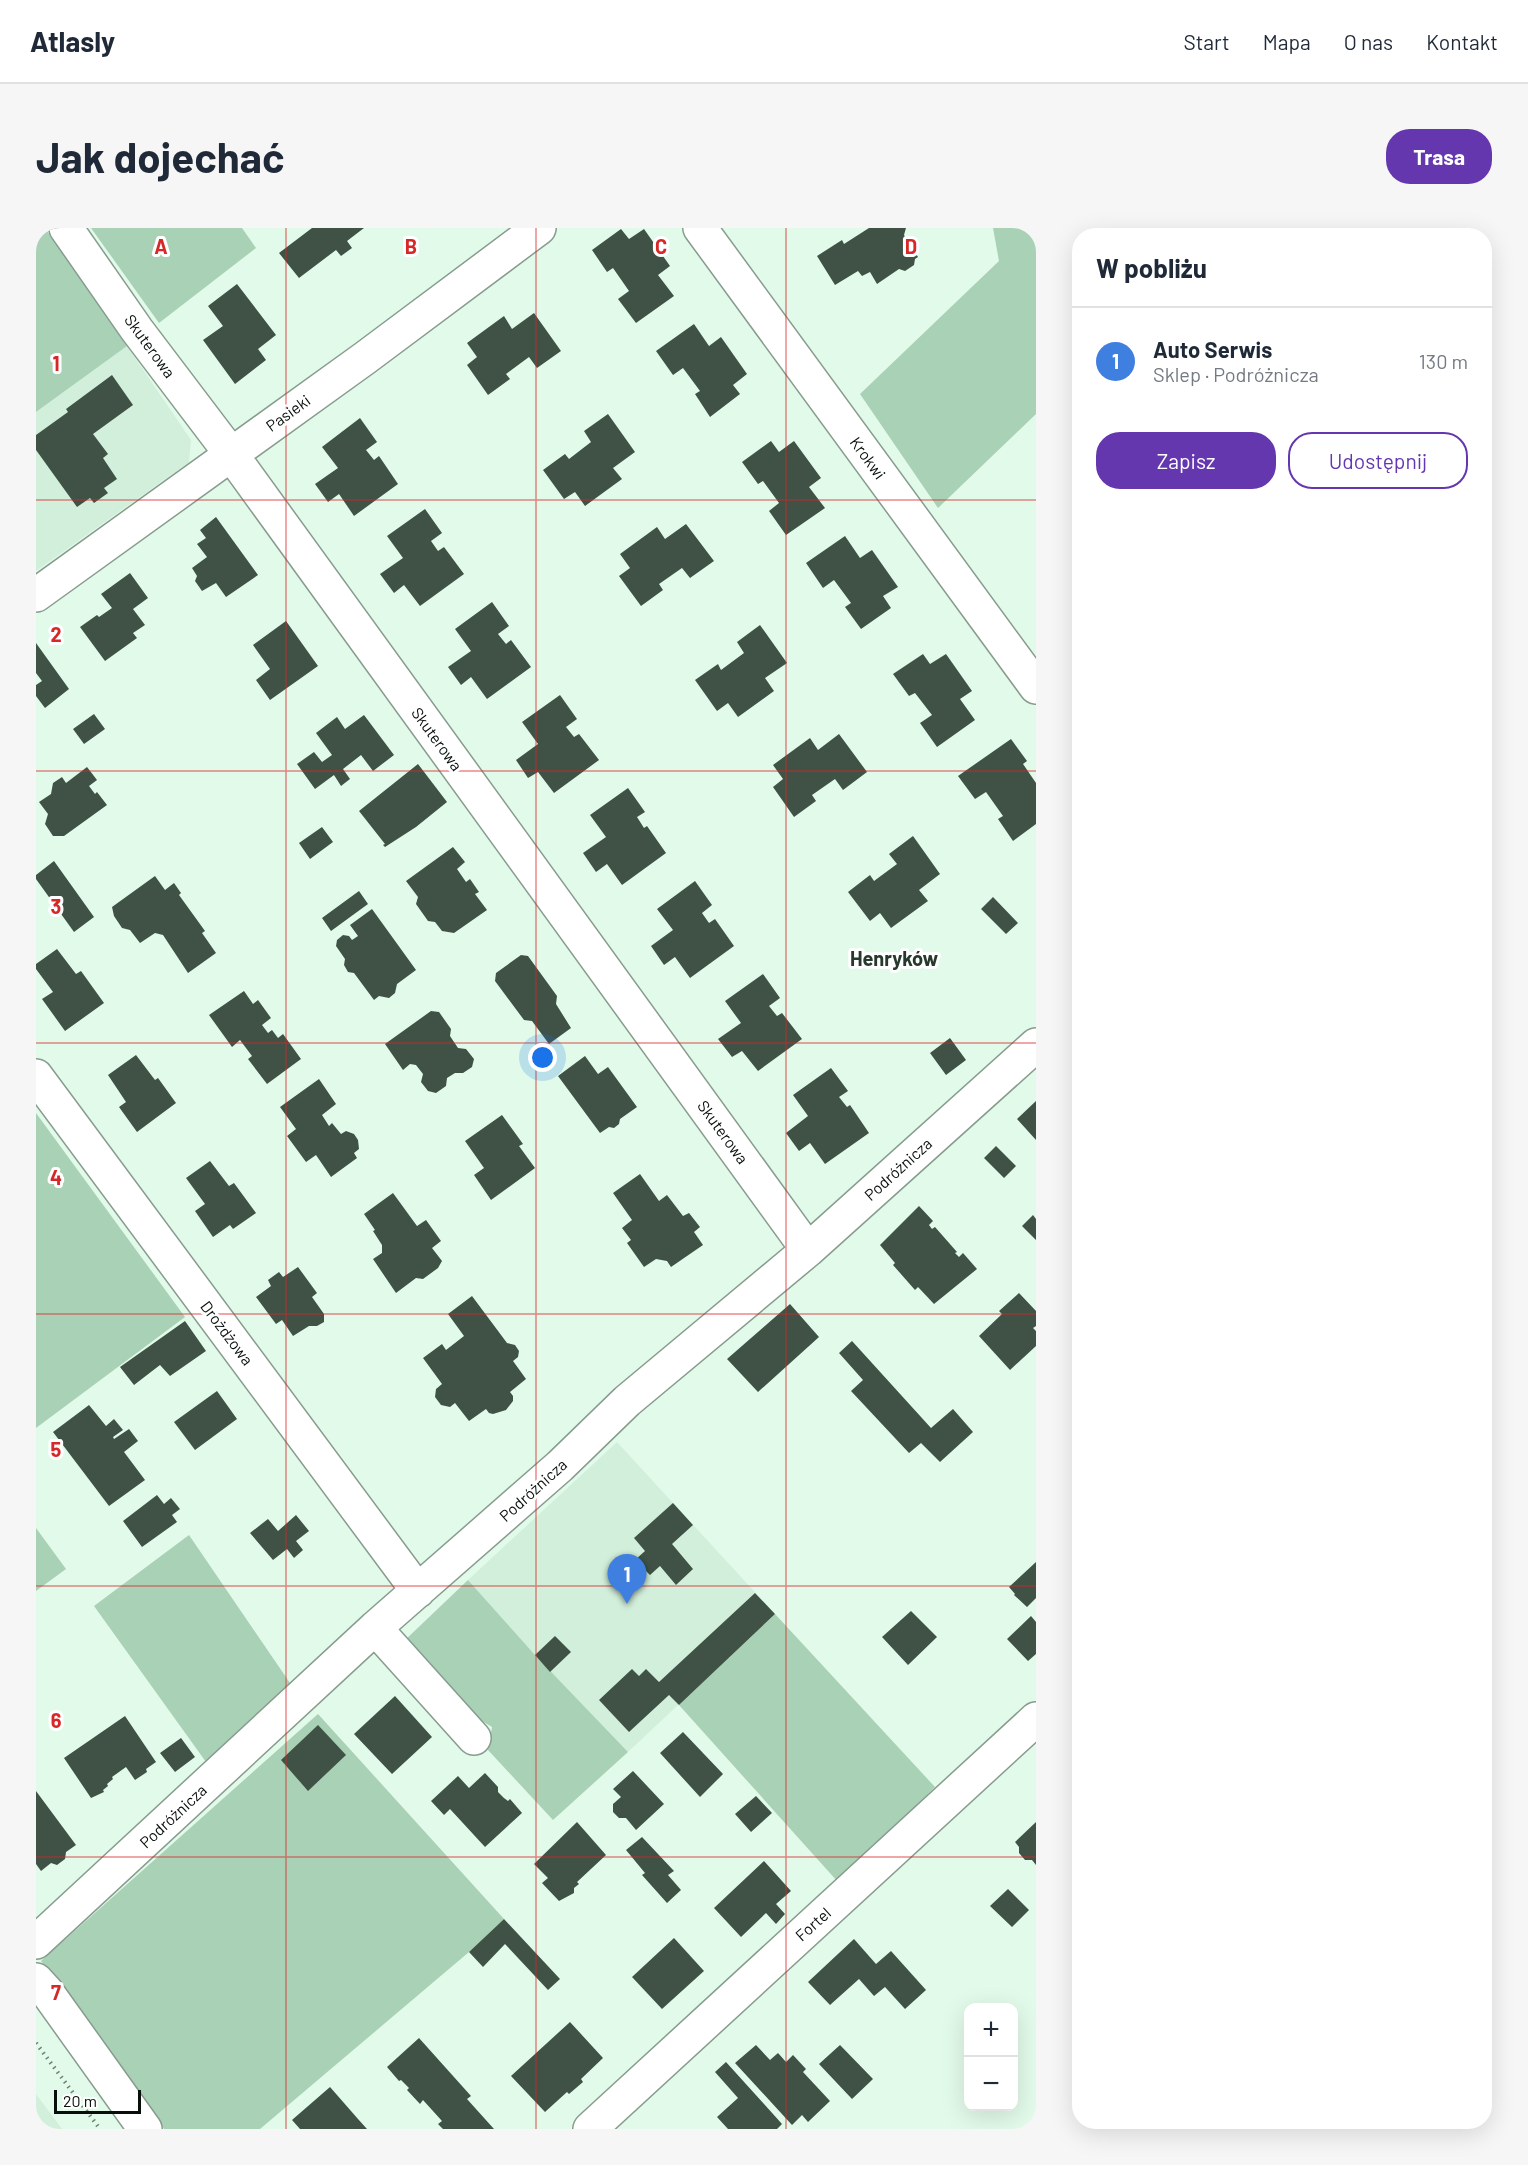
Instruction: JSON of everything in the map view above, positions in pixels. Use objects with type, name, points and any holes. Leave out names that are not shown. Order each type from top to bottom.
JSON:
[{"type":"street","name":"Skuterowa","points":[[66,228],[137,330],[231,454],[808,1250]]},
{"type":"street","name":"Pasieki","points":[[36,595],[539,228]]},
{"type":"street","name":"Krokwi","points":[[700,228],[1036,687]]},
{"type":"street","name":"Podróżnicza","points":[[36,1942],[375,1628],[560,1466],[627,1401],[808,1250],[1036,1045]]},
{"type":"street","name":"Drożdżowa","points":[[36,1076],[418,1591]]},
{"type":"street","points":[[375,1628],[474,1738]]},
{"type":"street","name":"Fortel","points":[[590,2129],[1036,1719]]},
{"type":"street","points":[[36,1980],[61,2011],[145,2129]]},
{"type":"path","points":[[36,2043],[100,2129]]},
{"type":"shaded area","points":[[36,228],[45,228],[127,346],[36,412]]},
{"type":"shaded area","points":[[91,228],[242,228],[256,248],[159,323]]},
{"type":"shaded area","points":[[993,228],[1036,228],[1036,414],[938,508],[860,394],[999,261]]},
{"type":"shaded area","points":[[127,346],[191,440],[189,462],[36,571],[36,412]]},
{"type":"shaded area","points":[[36,1113],[185,1317],[36,1428]]},
{"type":"shaded area","points":[[617,1442],[775,1614],[628,1752],[535,1655],[468,1580]]},
{"type":"shaded area","points":[[36,1528],[66,1569],[36,1591]]},
{"type":"shaded area","points":[[189,1535],[290,1683],[206,1762],[94,1606]]},
{"type":"shaded area","points":[[468,1580],[535,1655],[628,1752],[553,1820],[488,1750],[492,1727],[465,1711],[403,1642]]},
{"type":"shaded area","points":[[775,1614],[935,1787],[838,1882],[679,1705]]},
{"type":"shaded area","points":[[318,1714],[504,1919],[469,1952],[260,2129],[164,2129],[41,1961]]},
{"type":"shaded area","points":[[36,2094],[62,2129],[36,2129]]},
{"type":"building","points":[[312,228],[364,228],[347,241],[352,248],[341,256],[336,250],[299,278],[279,253]]},
{"type":"building","points":[[869,228],[906,228],[904,235],[918,257],[914,265],[905,271],[899,269],[877,284],[870,272],[862,276],[858,271],[835,285],[817,256],[842,240],[844,244]]},
{"type":"building","points":[[621,229],[629,239],[644,229],[670,266],[658,275],[674,296],[636,323],[618,299],[629,291],[613,268],[607,272],[592,250]]},
{"type":"building","points":[[237,284],[276,335],[258,349],[266,360],[235,384],[203,340],[223,326],[208,306]]},
{"type":"building","points":[[534,313],[561,351],[537,368],[529,357],[506,374],[510,379],[488,395],[467,365],[477,357],[467,343],[504,316],[512,329]]},
{"type":"building","points":[[694,324],[709,346],[721,337],[747,374],[733,385],[740,394],[710,417],[695,394],[700,391],[683,368],[673,375],[656,351]]},
{"type":"building","points":[[112,375],[133,405],[93,434],[108,454],[103,458],[117,479],[104,488],[108,493],[94,503],[90,498],[77,507],[36,450],[36,435],[68,412],[66,409]]},
{"type":"building","points":[[608,414],[635,452],[613,468],[622,479],[585,506],[575,492],[564,499],[543,470],[565,454],[569,459],[591,442],[584,431]]},
{"type":"building","points":[[360,418],[377,442],[366,450],[374,460],[379,456],[398,484],[354,516],[339,494],[328,502],[315,484],[338,468],[322,447]]},
{"type":"building","points":[[771,441],[779,452],[794,441],[821,478],[809,487],[825,508],[786,535],[769,511],[779,503],[763,481],[758,484],[742,462]]},
{"type":"building","points":[[425,509],[442,533],[431,541],[438,551],[444,547],[464,574],[420,606],[404,585],[394,593],[380,574],[403,558],[387,536]]},
{"type":"building","points":[[216,517],[258,575],[226,597],[216,583],[202,591],[195,581],[197,576],[192,568],[207,557],[197,544],[206,538],[200,530]]},
{"type":"building","points":[[686,524],[714,561],[690,578],[682,568],[659,584],[663,590],[641,606],[619,576],[630,568],[620,554],[657,527],[665,539]]},
{"type":"building","points":[[845,536],[860,558],[872,550],[898,587],[883,596],[891,608],[861,629],[845,607],[851,603],[834,580],[823,588],[806,563]]},
{"type":"building","points":[[130,573],[148,598],[133,609],[145,625],[133,633],[137,638],[105,661],[80,627],[112,608],[101,594]]},
{"type":"building","points":[[492,602],[509,626],[498,634],[506,644],[511,640],[531,667],[487,699],[471,677],[461,685],[448,667],[471,651],[455,629]]},
{"type":"building","points":[[286,621],[318,666],[270,700],[256,680],[270,669],[253,645]]},
{"type":"building","points":[[760,625],[787,663],[765,678],[774,691],[738,717],[728,703],[717,711],[695,680],[718,664],[721,670],[744,653],[737,642]]},
{"type":"building","points":[[36,643],[69,689],[45,708],[36,696],[36,685],[42,681],[36,673]]},
{"type":"building","points":[[923,654],[930,664],[946,654],[972,691],[960,699],[975,720],[937,747],[920,723],[932,715],[915,693],[909,696],[893,674]]},
{"type":"building","points":[[560,695],[577,719],[566,727],[574,737],[579,734],[599,760],[554,793],[538,772],[528,778],[516,760],[538,744],[522,722]]},
{"type":"building","points":[[94,714],[105,729],[84,744],[73,729]]},
{"type":"building","points":[[364,715],[394,755],[373,771],[361,755],[343,769],[350,779],[341,786],[334,775],[315,789],[297,764],[314,752],[322,762],[332,755],[316,733],[337,717],[345,729]]},
{"type":"building","points":[[839,734],[867,772],[843,790],[835,779],[812,795],[816,801],[794,817],[773,787],[783,779],[773,765],[810,738],[818,750]]},
{"type":"building","points":[[1011,739],[1027,761],[1023,764],[1036,783],[1036,824],[1013,841],[998,819],[1003,816],[986,792],[975,799],[958,776]]},
{"type":"building","points":[[418,764],[447,802],[416,827],[385,847],[359,811]]},
{"type":"building","points":[[87,767],[97,780],[89,786],[107,805],[64,836],[53,836],[45,824],[48,814],[39,802],[51,794],[53,783],[62,777],[66,783]]},
{"type":"building","points":[[628,788],[645,812],[637,817],[644,828],[647,826],[666,853],[622,885],[607,864],[596,872],[583,853],[606,837],[590,815]]},
{"type":"building","points":[[322,827],[333,842],[310,859],[299,843]]},
{"type":"building","points":[[913,836],[940,874],[919,890],[928,901],[891,928],[880,913],[870,921],[848,892],[870,875],[874,881],[897,864],[889,854]]},
{"type":"building","points":[[453,847],[465,862],[457,869],[466,882],[470,879],[479,892],[475,894],[487,910],[454,933],[442,931],[435,922],[428,921],[416,904],[418,897],[406,881]]},
{"type":"building","points":[[54,861],[94,917],[74,932],[36,879],[36,875]]},
{"type":"building","points":[[155,876],[165,890],[174,883],[181,893],[179,895],[205,931],[202,933],[216,953],[188,973],[163,935],[155,933],[140,943],[130,930],[122,928],[114,916],[112,907]]},
{"type":"building","points":[[695,881],[712,905],[702,913],[709,923],[715,919],[734,946],[690,978],[675,957],[664,965],[651,946],[673,930],[657,909]]},
{"type":"building","points":[[359,891],[368,904],[331,931],[322,918]]},
{"type":"building","points":[[993,897],[1018,923],[1006,934],[981,909]]},
{"type":"building","points":[[372,909],[416,970],[397,984],[395,993],[389,998],[379,996],[374,1000],[354,973],[348,972],[344,965],[345,959],[336,946],[337,940],[343,935],[349,936],[352,940],[358,936],[350,925]]},
{"type":"building","points":[[57,949],[76,974],[81,971],[104,1003],[65,1031],[42,999],[53,992],[36,969],[36,964]]},
{"type":"building","points":[[521,955],[528,956],[557,996],[556,1004],[571,1028],[549,1044],[532,1021],[524,1020],[495,981],[496,973]]},
{"type":"building","points":[[763,974],[780,998],[769,1006],[777,1016],[782,1013],[802,1039],[758,1071],[742,1051],[732,1057],[718,1039],[741,1023],[725,1001]]},
{"type":"building","points":[[244,991],[253,1004],[258,1000],[271,1018],[262,1025],[268,1033],[272,1030],[278,1038],[283,1034],[301,1059],[267,1084],[248,1059],[252,1056],[240,1040],[232,1047],[209,1015]]},
{"type":"building","points":[[431,1011],[439,1012],[451,1029],[450,1036],[458,1048],[466,1049],[474,1059],[472,1067],[463,1073],[455,1073],[447,1078],[446,1086],[436,1093],[428,1091],[421,1082],[423,1074],[416,1065],[410,1064],[403,1070],[385,1044]]},
{"type":"building","points":[[950,1038],[966,1060],[946,1075],[930,1053]]},
{"type":"building","points":[[136,1055],[155,1080],[158,1078],[176,1103],[137,1132],[119,1107],[126,1102],[108,1075]]},
{"type":"building","points":[[585,1056],[598,1074],[608,1067],[637,1107],[620,1119],[619,1124],[614,1128],[609,1127],[600,1133],[558,1076]]},
{"type":"building","points":[[831,1068],[848,1091],[839,1097],[847,1107],[850,1105],[869,1133],[825,1164],[810,1143],[799,1151],[786,1133],[808,1116],[793,1095]]},
{"type":"building","points":[[319,1079],[336,1104],[322,1115],[329,1126],[332,1123],[341,1134],[346,1131],[354,1134],[358,1140],[359,1149],[354,1153],[357,1158],[331,1177],[316,1155],[306,1162],[287,1136],[296,1129],[280,1107]]},
{"type":"building","points":[[1036,1101],[1036,1140],[1017,1119]]},
{"type":"building","points":[[502,1115],[523,1144],[519,1146],[535,1168],[491,1200],[474,1175],[484,1168],[465,1141]]},
{"type":"building","points":[[996,1146],[1016,1166],[1004,1178],[984,1158]]},
{"type":"building","points":[[210,1161],[229,1186],[234,1183],[256,1213],[233,1229],[230,1225],[213,1237],[195,1211],[205,1204],[186,1178]]},
{"type":"building","points":[[640,1174],[659,1201],[667,1195],[683,1216],[689,1213],[700,1227],[694,1232],[703,1245],[671,1267],[667,1261],[656,1259],[644,1267],[627,1243],[631,1240],[622,1228],[632,1220],[613,1193]]},
{"type":"building","points":[[393,1193],[417,1226],[426,1220],[441,1241],[432,1248],[442,1261],[438,1268],[423,1279],[416,1278],[396,1293],[373,1259],[382,1253],[382,1245],[364,1214]]},
{"type":"building","points":[[919,1206],[933,1221],[929,1225],[932,1229],[935,1227],[959,1257],[963,1253],[977,1269],[934,1304],[918,1287],[915,1290],[893,1265],[895,1263],[880,1245]]},
{"type":"building","points":[[1033,1215],[1036,1219],[1036,1240],[1022,1226]]},
{"type":"building","points":[[298,1267],[317,1293],[312,1297],[324,1314],[324,1322],[317,1326],[309,1326],[293,1336],[282,1320],[276,1324],[256,1297],[271,1286],[268,1280],[279,1272],[283,1277]]},
{"type":"building","points":[[1019,1293],[1036,1311],[1036,1326],[1033,1328],[1036,1331],[1036,1346],[1010,1370],[979,1336],[1002,1314],[999,1311]]},
{"type":"building","points":[[472,1296],[507,1343],[515,1345],[519,1351],[518,1357],[513,1361],[526,1379],[510,1392],[513,1401],[506,1410],[493,1414],[486,1409],[469,1421],[455,1403],[450,1407],[441,1405],[435,1397],[436,1389],[442,1384],[423,1358],[442,1344],[446,1350],[464,1336],[448,1314]]},
{"type":"building","points":[[790,1304],[819,1337],[758,1392],[727,1359]]},
{"type":"building","points":[[185,1321],[206,1351],[170,1376],[160,1365],[134,1385],[120,1367]]},
{"type":"building","points":[[852,1341],[931,1428],[953,1409],[973,1432],[940,1462],[921,1443],[909,1453],[851,1391],[863,1380],[839,1353]]},
{"type":"building","points":[[217,1391],[237,1419],[195,1450],[174,1422]]},
{"type":"building","points":[[89,1405],[106,1426],[114,1419],[123,1430],[113,1437],[114,1439],[129,1429],[138,1441],[124,1452],[145,1480],[109,1506],[53,1432]]},
{"type":"building","points":[[157,1495],[164,1504],[171,1498],[180,1509],[172,1515],[177,1522],[142,1547],[123,1521]]},
{"type":"building","points":[[673,1503],[693,1525],[672,1544],[693,1569],[676,1585],[660,1566],[650,1575],[635,1560],[645,1551],[634,1538]]},
{"type":"building","points":[[296,1515],[309,1531],[296,1541],[303,1550],[294,1558],[287,1549],[273,1560],[250,1533],[268,1519],[278,1531]]},
{"type":"building","points":[[1036,1562],[1036,1598],[1027,1607],[1009,1587]]},
{"type":"building","points":[[755,1593],[775,1614],[679,1705],[669,1695],[629,1732],[599,1700],[632,1669],[639,1676],[646,1669],[659,1682]]},
{"type":"building","points":[[911,1611],[937,1637],[908,1665],[882,1637]]},
{"type":"building","points":[[1031,1616],[1036,1622],[1036,1654],[1028,1661],[1007,1639]]},
{"type":"building","points":[[555,1636],[571,1652],[550,1672],[535,1655]]},
{"type":"building","points":[[395,1696],[432,1737],[392,1774],[354,1734]]},
{"type":"building","points":[[125,1716],[156,1762],[135,1780],[126,1767],[112,1777],[113,1779],[103,1790],[104,1792],[91,1798],[64,1758]]},
{"type":"building","points":[[318,1725],[346,1755],[308,1791],[281,1760]]},
{"type":"building","points":[[683,1732],[723,1774],[700,1797],[660,1753]]},
{"type":"building","points":[[181,1738],[195,1757],[175,1772],[160,1753]]},
{"type":"building","points":[[633,1771],[664,1804],[636,1830],[626,1818],[619,1818],[613,1812],[613,1804],[621,1797],[613,1789]]},
{"type":"building","points":[[485,1773],[498,1787],[498,1792],[508,1801],[510,1799],[522,1813],[485,1847],[450,1809],[444,1815],[431,1801],[458,1776],[469,1788]]},
{"type":"building","points":[[36,1791],[76,1845],[66,1852],[65,1859],[57,1865],[51,1863],[41,1871],[36,1864]]},
{"type":"building","points":[[756,1796],[772,1813],[751,1832],[735,1814]]},
{"type":"building","points":[[577,1822],[606,1855],[577,1882],[579,1884],[574,1888],[574,1893],[559,1901],[542,1883],[548,1878],[534,1864]]},
{"type":"building","points":[[1036,1822],[1036,1865],[1032,1860],[1025,1860],[1019,1853],[1019,1847],[1015,1842]]},
{"type":"building","points":[[642,1837],[674,1871],[668,1875],[681,1890],[667,1903],[642,1875],[645,1873],[626,1850]]},
{"type":"building","points":[[764,1861],[791,1891],[776,1904],[785,1914],[776,1924],[766,1913],[741,1937],[714,1908]]},
{"type":"building","points":[[1008,1889],[1029,1910],[1012,1927],[990,1906]]},
{"type":"building","points":[[504,1919],[560,1979],[548,1990],[505,1944],[483,1967],[469,1952]]},
{"type":"building","points":[[674,1938],[704,1971],[662,2009],[632,1977]]},
{"type":"building","points":[[854,1939],[876,1964],[891,1951],[926,1990],[905,2009],[885,1987],[874,1996],[859,1979],[830,2005],[808,1982]]},
{"type":"building","points":[[570,2022],[603,2058],[581,2079],[583,2082],[569,2094],[567,2092],[545,2112],[511,2076]]},
{"type":"building","points":[[419,2038],[471,2096],[467,2099],[494,2129],[443,2129],[438,2124],[442,2121],[423,2100],[420,2104],[407,2090],[409,2088],[401,2080],[399,2081],[387,2067]]},
{"type":"building","points":[[756,2045],[770,2060],[778,2053],[786,2062],[793,2055],[806,2069],[803,2072],[830,2101],[808,2122],[802,2115],[792,2125],[735,2063]]},
{"type":"building","points":[[840,2045],[873,2079],[852,2099],[819,2064]]},
{"type":"building","points":[[726,2062],[782,2124],[777,2129],[728,2129],[717,2117],[738,2098],[715,2072]]},
{"type":"building","points":[[330,2087],[367,2129],[300,2129],[292,2120]]},
{"type":"place","name":"Auto Serwis","points":[[627,1604]]},
{"type":"district","name":"Henryków","points":[[894,959]]}]
